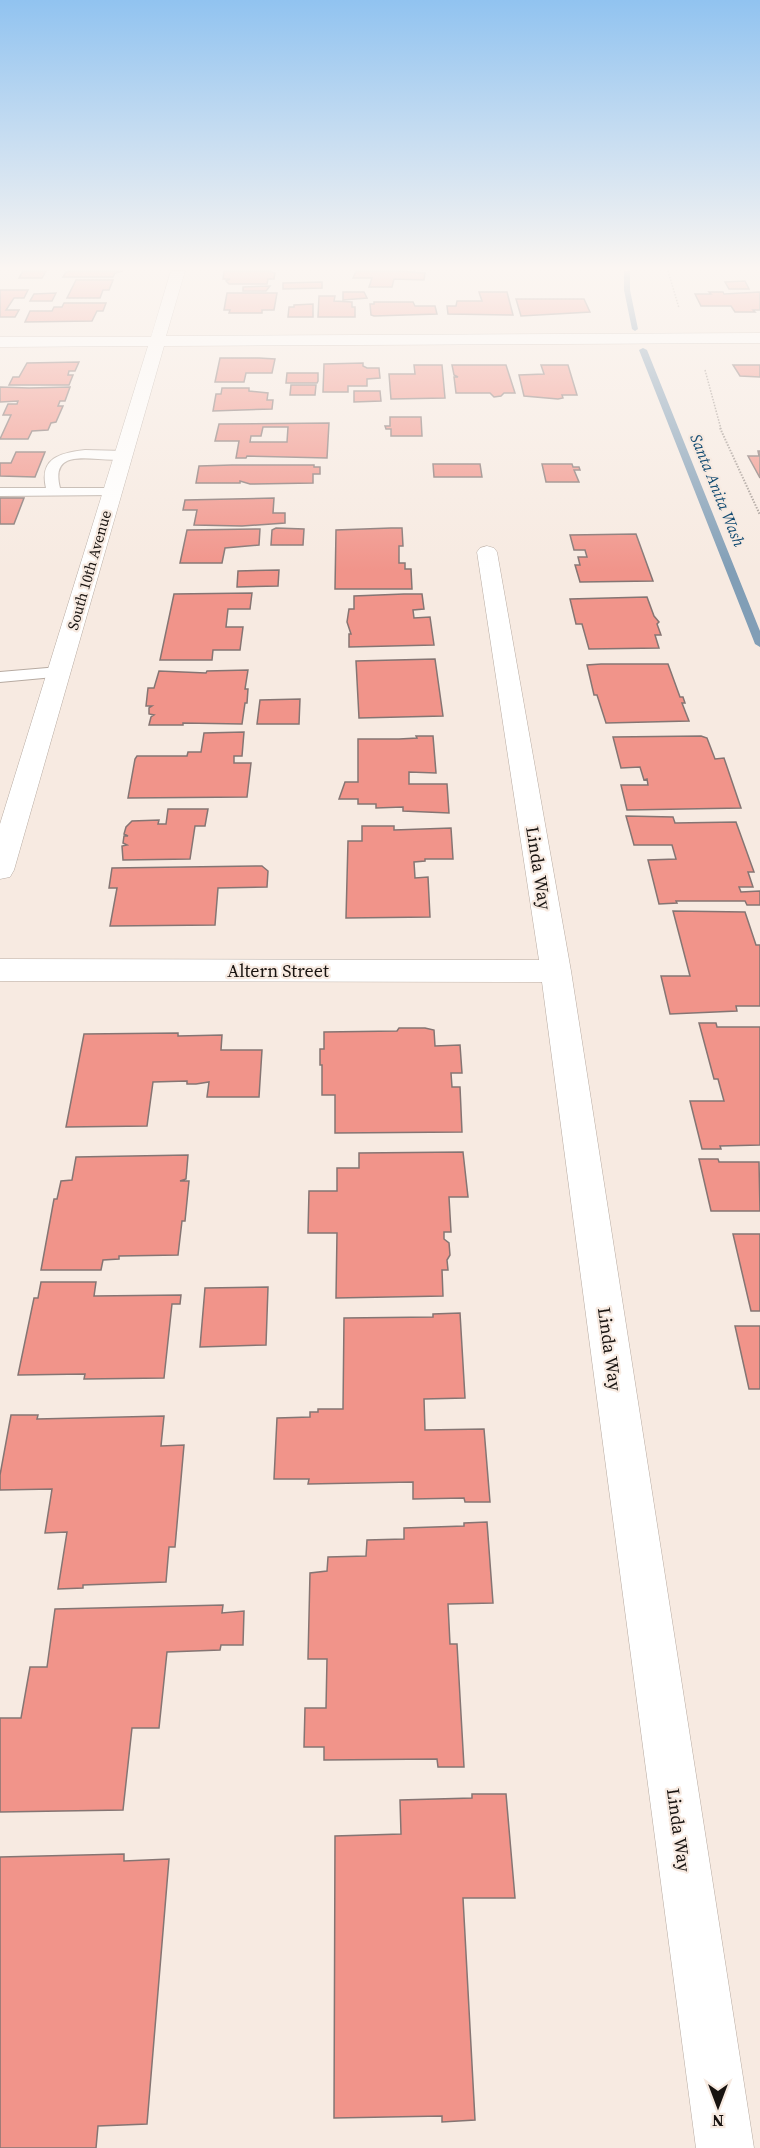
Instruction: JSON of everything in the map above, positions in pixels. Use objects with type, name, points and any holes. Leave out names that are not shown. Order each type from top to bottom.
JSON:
[{"type":"street","name":"South 10th Avenue","points":[[0,870],[149,371]]},
{"type":"street","name":"Linda Way","points":[[487,552],[556,971],[725,2148]]},
{"type":"street","name":"Altern Street","points":[[0,970],[556,971]]},
{"type":"lane","points":[[54,492],[49,478],[51,468],[57,461],[68,456],[84,454],[124,455]]},
{"type":"lane","points":[[0,492],[112,492]]},
{"type":"lane","points":[[0,677],[59,672]]},
{"type":"path","points":[[705,371],[720,428],[760,515]]},
{"type":"building","points":[[22,371],[69,371],[68,375],[73,375],[69,385],[9,385],[13,377],[19,377]]},
{"type":"building","points":[[217,371],[272,371],[246,373],[244,382],[215,382]]},
{"type":"building","points":[[324,371],[379,371],[380,378],[367,379],[367,386],[348,386],[348,392],[323,392]]},
{"type":"building","points":[[415,371],[443,371],[445,398],[391,399],[389,374],[415,374]]},
{"type":"building","points":[[453,371],[508,371],[515,393],[504,393],[494,397],[490,393],[456,393],[454,377],[458,377],[454,375]]},
{"type":"building","points":[[543,371],[570,371],[577,395],[562,395],[563,398],[558,399],[524,396],[519,375],[544,374]]},
{"type":"building","points":[[737,371],[760,371],[760,377],[740,376]]},
{"type":"building","points":[[287,373],[318,373],[318,381],[317,383],[286,383]]},
{"type":"building","points":[[291,385],[316,385],[315,395],[290,395]]},
{"type":"building","points":[[0,387],[70,387],[65,401],[60,401],[58,406],[63,406],[56,422],[51,423],[48,430],[32,431],[28,439],[0,439],[11,415],[3,415],[8,404],[17,404],[18,401],[0,402]]},
{"type":"building","points":[[222,388],[249,388],[249,391],[268,393],[267,400],[273,400],[272,409],[213,411],[216,394],[221,394]]},
{"type":"building","points":[[354,391],[380,391],[381,401],[354,402]]},
{"type":"building","points":[[390,417],[421,417],[422,436],[391,436],[391,429],[386,429],[385,426],[390,426]]},
{"type":"building","points":[[329,423],[327,458],[247,456],[236,458],[239,441],[215,441],[219,424]],"holes":[[[263,427],[288,427],[287,442],[250,442],[251,436],[261,436]]]},
{"type":"building","points":[[758,451],[760,451],[760,478],[748,456],[759,456]]},
{"type":"building","points":[[16,452],[45,452],[35,477],[0,476],[0,463],[11,463]]},
{"type":"building","points":[[433,464],[480,464],[482,477],[434,477]]},
{"type":"building","points":[[542,464],[572,464],[573,467],[579,467],[580,470],[574,470],[579,482],[546,482]]},
{"type":"building","points":[[314,465],[314,467],[320,467],[320,474],[313,474],[313,483],[250,484],[240,481],[240,483],[196,483],[199,466]]},
{"type":"building","points":[[0,498],[24,498],[14,524],[0,524]]},
{"type":"building","points":[[274,498],[273,513],[285,513],[285,523],[242,526],[194,525],[197,510],[183,510],[185,500]]},
{"type":"building","points":[[276,528],[304,529],[303,545],[271,545],[272,530]]},
{"type":"building","points":[[402,528],[403,546],[399,546],[399,563],[405,563],[405,569],[411,569],[412,589],[335,589],[336,530]]},
{"type":"building","points":[[260,529],[259,545],[225,548],[222,563],[180,563],[187,530]]},
{"type":"building","points":[[636,534],[653,581],[580,582],[575,565],[580,565],[578,557],[587,557],[585,550],[574,550],[570,535]]},
{"type":"building","points":[[279,570],[278,586],[237,587],[238,571]]},
{"type":"building","points":[[252,593],[250,609],[228,609],[226,627],[243,627],[240,650],[213,650],[212,660],[160,660],[174,594]]},
{"type":"building","points":[[422,594],[424,609],[413,610],[414,618],[430,617],[434,645],[349,647],[349,634],[351,634],[347,622],[349,609],[354,609],[354,596]]},
{"type":"building","points":[[647,597],[654,616],[659,622],[657,624],[661,635],[655,635],[659,648],[589,649],[582,624],[576,624],[570,599]]},
{"type":"building","points":[[435,659],[443,716],[359,718],[356,661]]},
{"type":"building","points":[[668,664],[680,697],[683,697],[685,703],[682,703],[689,721],[606,723],[597,695],[594,695],[587,665]]},
{"type":"building","points":[[248,670],[245,689],[248,689],[247,703],[245,703],[242,724],[149,725],[154,715],[149,714],[149,708],[152,706],[146,706],[148,688],[154,688],[159,671],[206,673],[207,671]]},
{"type":"building","points":[[300,699],[299,724],[257,724],[260,700]]},
{"type":"building","points":[[244,732],[242,756],[234,756],[234,763],[251,763],[247,797],[128,798],[137,756],[187,756],[188,752],[201,752],[204,733]]},
{"type":"building","points":[[416,736],[433,736],[436,773],[409,772],[409,784],[447,784],[449,813],[403,811],[403,807],[376,808],[376,804],[358,804],[358,799],[339,799],[345,782],[358,782],[358,739],[417,738]]},
{"type":"building","points":[[701,736],[707,738],[715,759],[724,758],[741,808],[627,810],[621,785],[648,785],[647,779],[644,780],[640,767],[621,768],[613,737]]},
{"type":"building","points":[[168,809],[208,809],[205,826],[195,826],[190,859],[123,860],[122,846],[127,845],[123,843],[124,836],[128,836],[124,834],[126,827],[132,821],[159,820],[158,824],[166,824]]},
{"type":"building","points":[[626,816],[673,817],[675,823],[736,822],[754,872],[748,872],[753,887],[739,887],[741,892],[760,891],[760,905],[747,905],[745,901],[676,901],[677,903],[659,904],[648,860],[676,859],[672,845],[634,845]]},
{"type":"building","points":[[362,826],[394,826],[394,830],[451,828],[453,859],[425,859],[425,861],[414,862],[415,878],[428,877],[430,917],[346,918],[348,841],[362,841]]},
{"type":"building","points":[[262,866],[268,871],[267,887],[218,888],[215,925],[110,926],[117,888],[109,888],[112,868]]},
{"type":"building","points":[[673,911],[745,912],[756,945],[760,945],[760,1006],[736,1006],[737,1011],[670,1014],[661,976],[690,976]]},
{"type":"building","points":[[699,1023],[716,1023],[717,1027],[760,1027],[760,1145],[702,1149],[690,1101],[724,1101],[718,1079],[714,1079]]},
{"type":"building","points":[[399,1028],[434,1030],[435,1046],[460,1045],[462,1073],[451,1073],[452,1087],[460,1087],[462,1132],[335,1133],[335,1095],[322,1095],[320,1049],[324,1049],[324,1032],[397,1031]]},
{"type":"building","points":[[178,1033],[178,1036],[222,1035],[221,1050],[262,1050],[259,1097],[207,1097],[209,1082],[187,1084],[187,1081],[153,1082],[147,1126],[66,1127],[84,1034]]},
{"type":"building","points":[[463,1152],[468,1197],[449,1197],[451,1232],[444,1232],[444,1239],[449,1243],[450,1255],[447,1260],[448,1270],[442,1270],[443,1296],[336,1298],[337,1233],[308,1233],[309,1191],[337,1191],[337,1168],[359,1168],[359,1153]]},
{"type":"building","points":[[188,1155],[186,1179],[180,1181],[189,1181],[185,1221],[182,1221],[178,1255],[119,1256],[119,1259],[103,1260],[101,1270],[41,1270],[54,1199],[57,1199],[61,1181],[72,1180],[76,1157]]},
{"type":"building","points":[[699,1159],[718,1159],[719,1162],[759,1162],[760,1211],[711,1211]]},
{"type":"building","points":[[733,1234],[760,1234],[760,1311],[751,1311]]},
{"type":"building","points":[[41,1282],[96,1282],[94,1296],[181,1295],[180,1304],[172,1304],[164,1378],[84,1379],[85,1374],[18,1375],[34,1298],[38,1298]]},
{"type":"building","points":[[268,1287],[266,1345],[200,1347],[205,1288]]},
{"type":"building","points":[[460,1313],[465,1398],[424,1399],[425,1430],[484,1429],[490,1502],[465,1502],[464,1498],[413,1499],[413,1482],[308,1484],[309,1479],[274,1479],[277,1418],[310,1417],[310,1412],[318,1412],[318,1409],[343,1409],[344,1318],[433,1317],[433,1314]]},
{"type":"building","points":[[735,1326],[760,1326],[760,1389],[749,1389]]},
{"type":"building","points":[[11,1415],[38,1415],[37,1419],[164,1416],[161,1446],[184,1445],[175,1547],[169,1547],[166,1582],[83,1585],[83,1588],[58,1589],[67,1532],[45,1533],[52,1489],[0,1490],[0,1475]]},
{"type":"building","points":[[487,1522],[493,1603],[448,1604],[450,1644],[457,1644],[464,1767],[438,1767],[437,1759],[324,1760],[324,1747],[304,1747],[305,1708],[326,1708],[327,1659],[308,1659],[310,1573],[327,1571],[328,1557],[366,1556],[367,1540],[404,1539],[404,1528],[464,1526],[464,1523]]},
{"type":"building","points":[[223,1605],[222,1613],[244,1611],[243,1645],[221,1645],[220,1650],[167,1652],[159,1728],[132,1728],[123,1810],[0,1812],[0,1718],[21,1718],[30,1667],[47,1667],[55,1609]]},
{"type":"building","points":[[472,1794],[506,1794],[515,1898],[463,1898],[475,2120],[442,2122],[442,2116],[334,2118],[335,1836],[401,1834],[400,1800],[472,1798]]},
{"type":"building","points":[[124,1854],[124,1861],[169,1859],[147,2124],[98,2126],[96,2148],[0,2148],[0,1857]]},
{"type":"waterway","name":"Santa Anita Wash","points":[[651,371],[760,644]]}]
